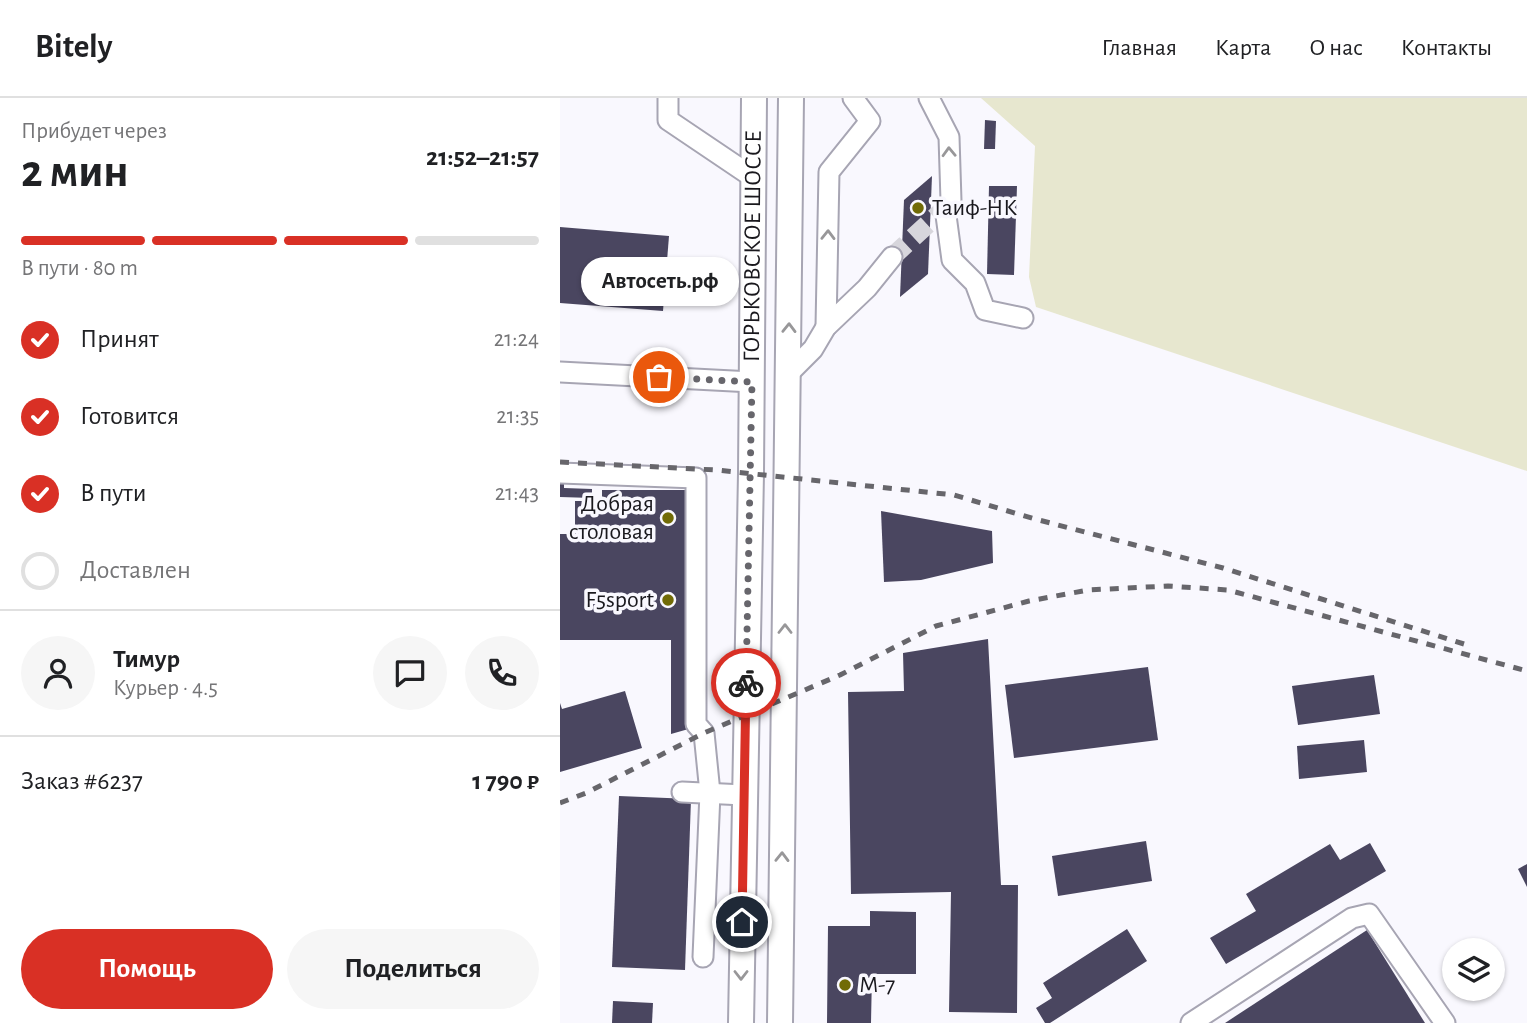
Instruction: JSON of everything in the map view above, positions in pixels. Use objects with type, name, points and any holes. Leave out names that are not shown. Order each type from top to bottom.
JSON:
[{"type":"main road","name":"ГОРЬКОВСКОЕ ШОССЕ","points":[[741,1023],[754,98]]},
{"type":"main road","name":"ГОРЬКОВСКОЕ ШОССЕ","points":[[780,1023],[791,98]]},
{"type":"lane","points":[[668,98],[668,120],[754,178]]},
{"type":"lane","points":[[826,327],[829,172],[870,121],[853,98]]},
{"type":"lane","points":[[929,98],[949,138],[951,201],[945,208],[951,260],[975,283],[985,310],[1023,318]]},
{"type":"lane","points":[[788,374],[813,349],[826,327],[867,288],[892,257]]},
{"type":"lane","points":[[560,372],[752,382]]},
{"type":"lane","points":[[560,473],[696,478],[696,724],[704,733],[710,793],[703,957]]},
{"type":"lane","points":[[682,792],[744,795]]},
{"type":"lane","points":[[1192,1023],[1352,918],[1369,914],[1445,1023]]},
{"type":"green space","points":[[981,98],[1527,98],[1527,471],[1036,307],[1029,277],[1035,146]]},
{"type":"building","points":[[985,120],[996,121],[995,149],[984,149]]},
{"type":"building","points":[[932,176],[928,274],[900,297],[904,200]]},
{"type":"building","points":[[989,186],[1017,186],[1014,275],[987,274]]},
{"type":"building","points":[[560,227],[669,236],[663,311],[560,303]]},
{"type":"building","points":[[560,479],[564,479],[564,488],[592,489],[592,498],[560,497]]},
{"type":"building","points":[[602,490],[692,490],[692,728],[671,734],[671,640],[560,640],[560,534],[575,534],[575,501],[602,501]]},
{"type":"building","points":[[881,511],[992,531],[993,563],[921,580],[884,582]]},
{"type":"building","points":[[988,639],[1001,885],[1018,885],[1017,1013],[949,1012],[951,892],[851,894],[848,692],[904,691],[903,653]]},
{"type":"building","points":[[1148,667],[1158,740],[1014,758],[1005,685]]},
{"type":"building","points":[[1374,675],[1380,714],[1298,725],[1292,686]]},
{"type":"building","points":[[625,691],[642,748],[560,772],[560,703],[562,709]]},
{"type":"building","points":[[1364,740],[1367,772],[1299,779],[1297,746]]},
{"type":"building","points":[[619,796],[691,799],[685,970],[612,967]]},
{"type":"building","points":[[1146,841],[1152,881],[1058,896],[1052,856]]},
{"type":"building","points":[[1370,843],[1386,871],[1226,964],[1210,938],[1256,911],[1246,894],[1330,844],[1340,860]]},
{"type":"building","points":[[1527,864],[1527,887],[1518,869]]},
{"type":"building","points":[[870,911],[916,912],[916,974],[872,974],[871,1023],[827,1023],[828,926],[870,926]]},
{"type":"building","points":[[1127,929],[1147,961],[1050,1023],[1045,1023],[1036,1008],[1052,998],[1043,983]]},
{"type":"building","points":[[1367,930],[1425,1023],[1225,1023]]},
{"type":"building","points":[[613,1001],[653,1003],[652,1023],[612,1023]]},
{"type":"tunnel","points":[[892,257],[945,208]]},
{"type":"railway","points":[[560,462],[716,470],[954,495],[1223,568],[1464,644]]},
{"type":"railway","points":[[560,803],[586,793],[704,733],[840,675],[936,626],[1029,601],[1088,590],[1168,586],[1228,590],[1527,671]]},
{"type":"way so far","points":[[659,377],[752,382],[746,683]]},
{"type":"place","name":"Таиф-НК","points":[[918,208]]},
{"type":"place","name":"Автосеть.рф","points":[[659,377]]},
{"type":"place","name":"Добрая столовая","points":[[668,518]]},
{"type":"place","name":"F5sport","points":[[668,600]]},
{"type":"place","name":"М-7","points":[[845,985]]},
{"type":"route","points":[[742,922],[746,683]]}]
